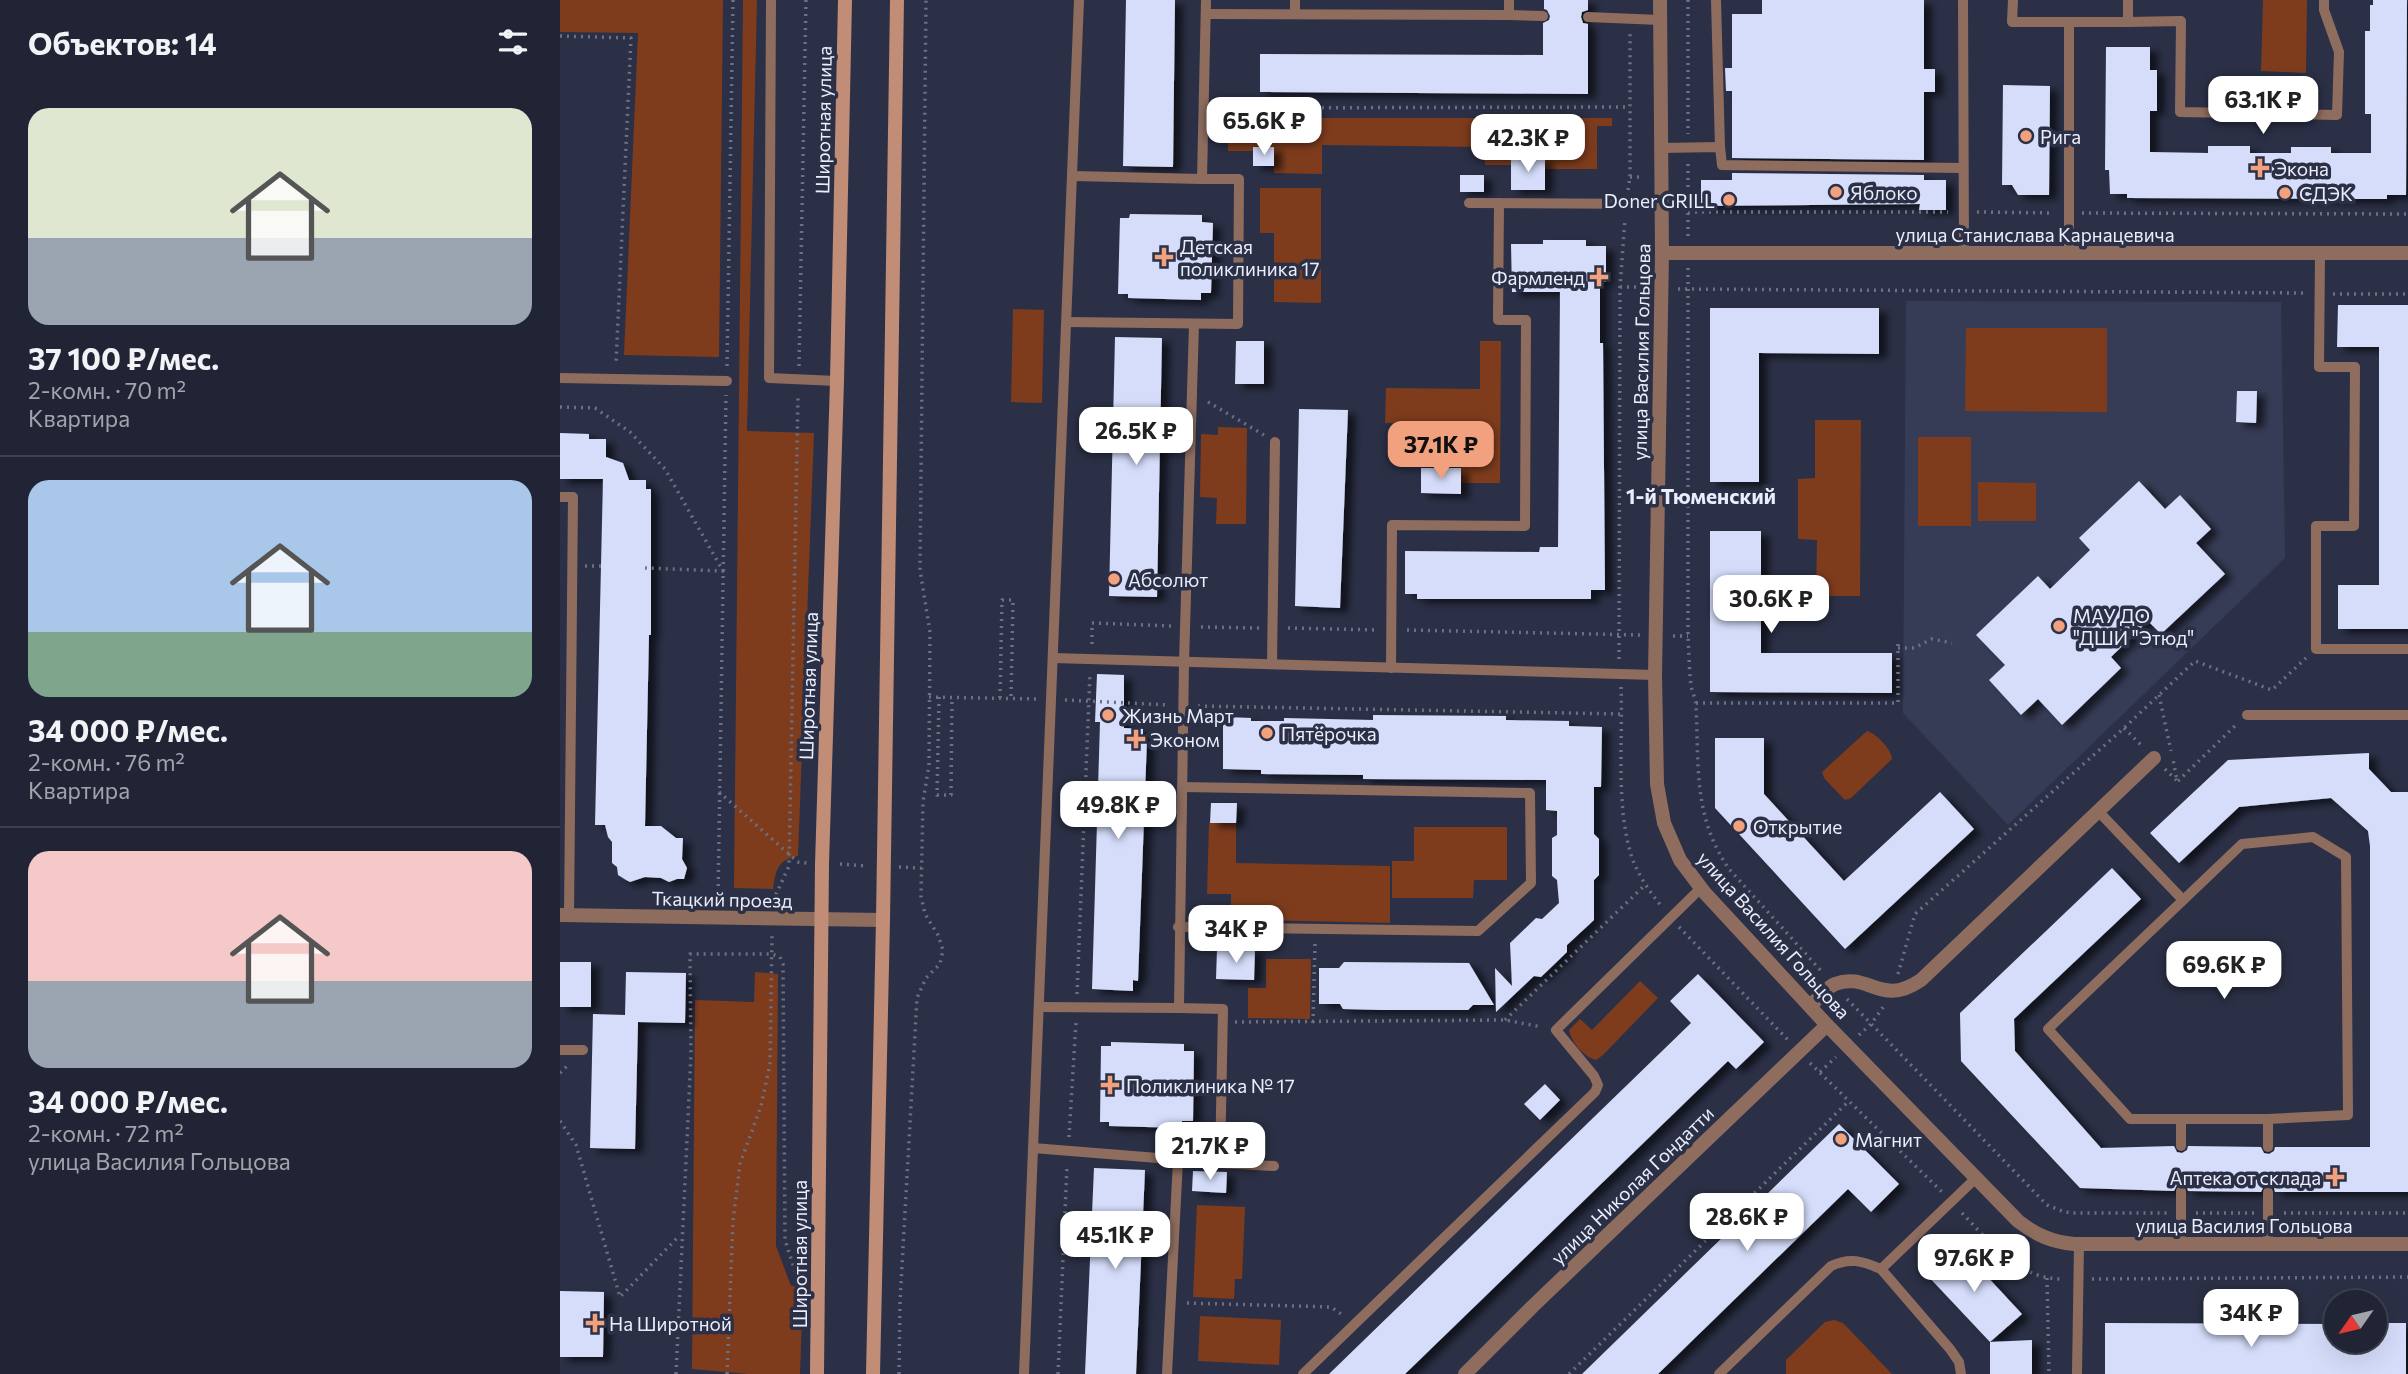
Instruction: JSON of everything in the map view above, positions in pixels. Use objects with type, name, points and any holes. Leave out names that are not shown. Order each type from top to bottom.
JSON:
[{"type":"main road","name":"Широтная улица","points":[[817,1374],[822,864],[845,0]]},
{"type":"main road","points":[[873,1374],[897,0]]},
{"type":"street","name":"улица Василия Гольцова","points":[[1660,0],[1662,253],[1655,676],[1657,784],[1671,842],[1686,869],[1827,1025],[2018,1222],[2030,1231],[2059,1243],[2079,1244],[2408,1244]]},
{"type":"street","name":"улица Станислава Карнацевича","points":[[1662,253],[2408,253]]},
{"type":"street","points":[[1810,1006],[1833,985],[1855,982],[1893,993],[1910,988],[2154,758]]},
{"type":"street","name":"Ткацкий проезд","points":[[564,915],[883,920]]},
{"type":"street","name":"улица Николая Гондатти","points":[[1465,1374],[1827,1025]]},
{"type":"lane","points":[[771,0],[769,378],[836,381]]},
{"type":"lane","points":[[1024,1374],[1079,0]]},
{"type":"lane","points":[[1202,179],[1206,0]]},
{"type":"lane","points":[[1295,0],[1295,14]]},
{"type":"lane","points":[[1509,0],[1509,15]]},
{"type":"lane","points":[[1716,0],[1722,165],[1963,168]]},
{"type":"lane","points":[[1963,0],[1964,253]]},
{"type":"lane","points":[[2013,0],[2012,22],[2181,21],[2180,112],[2337,115],[2339,52],[2324,10],[2324,0]]},
{"type":"lane","points":[[2128,0],[2128,22]]},
{"type":"lane","points":[[1206,14],[1543,16]]},
{"type":"lane","points":[[1588,17],[1660,20]]},
{"type":"lane","points":[[2068,253],[2069,22]]},
{"type":"lane","points":[[1661,148],[1720,147]]},
{"type":"lane","points":[[1067,322],[1238,324],[1239,179],[1073,176]]},
{"type":"lane","points":[[1469,203],[1625,206],[1661,204]]},
{"type":"lane","points":[[1391,668],[1392,525],[1525,526],[1526,320],[1498,320],[1499,203]]},
{"type":"lane","points":[[2320,253],[2319,366],[2355,367],[2354,526],[2316,526],[2316,649],[2408,649]]},
{"type":"lane","points":[[1179,1008],[1178,927],[1194,324]]},
{"type":"lane","points":[[560,379],[727,382]]},
{"type":"lane","points":[[1272,664],[1275,442]]},
{"type":"lane","points":[[560,497],[573,497],[564,915]]},
{"type":"lane","points":[[1053,658],[1655,676]]},
{"type":"lane","points":[[2246,715],[2408,715]]},
{"type":"lane","points":[[1178,927],[1478,931],[1531,883],[1531,793],[1182,787]]},
{"type":"lane","points":[[2098,811],[2183,900]]},
{"type":"lane","points":[[2314,837],[2346,857],[2348,1115],[2268,1119],[2130,1119],[2048,1029],[2242,844],[2314,837]]},
{"type":"lane","points":[[1303,1374],[1595,1092],[1598,1085],[1594,1076],[1556,1030],[1701,888]]},
{"type":"lane","points":[[1040,1007],[1223,1009],[1220,1163]]},
{"type":"lane","points":[[560,1050],[583,1050]]},
{"type":"lane","points":[[2268,1119],[2268,1147]]},
{"type":"lane","points":[[2180,1146],[2181,1120]]},
{"type":"lane","points":[[1033,1148],[1274,1166]]},
{"type":"lane","points":[[1167,1374],[1178,1160]]},
{"type":"lane","points":[[1881,1269],[1976,1178]]},
{"type":"lane","points":[[2181,1191],[2181,1244]]},
{"type":"lane","points":[[2267,1192],[2268,1244]]},
{"type":"lane","points":[[2077,1374],[2079,1244]]},
{"type":"lane","points":[[1718,1374],[1831,1266],[1844,1260],[1860,1261],[1881,1269],[1950,1349],[1959,1362],[1961,1374]]},
{"type":"path","points":[[728,901],[716,900],[733,0]]},
{"type":"path","points":[[761,901],[773,901],[789,866],[806,0]]},
{"type":"path","points":[[899,1374],[900,1302],[917,998],[926,978],[940,964],[943,950],[922,905],[921,868],[923,802],[929,765],[930,632],[919,569],[926,0]]},
{"type":"path","points":[[1688,0],[1688,636],[1691,687],[1696,703],[1699,797],[1719,855],[1833,985],[2047,1205],[2075,1213],[2408,1213]]},
{"type":"path","points":[[1630,18],[1630,177],[1625,206],[1620,287],[1618,635],[1624,819],[1630,852],[1645,885],[1671,919],[1799,1051],[2008,1260],[2024,1271],[2047,1278],[2078,1279],[2408,1277]]},
{"type":"path","points":[[560,36],[631,38],[615,379]]},
{"type":"path","points":[[1204,108],[1630,107]]},
{"type":"path","points":[[1688,212],[2408,214]]},
{"type":"path","points":[[1620,287],[1688,290],[2408,294]]},
{"type":"path","points":[[1192,393],[1275,442]]},
{"type":"path","points":[[560,407],[595,408],[630,432],[665,470],[723,571]]},
{"type":"path","points":[[645,568],[723,571]]},
{"type":"path","points":[[1000,698],[1002,600],[1013,600],[1011,698]]},
{"type":"path","points":[[1058,1374],[1077,1007],[1092,623],[1688,636]]},
{"type":"path","points":[[1898,648],[1914,648],[1932,639],[1952,643]]},
{"type":"path","points":[[1696,703],[1898,704],[1898,641]]},
{"type":"path","points":[[2177,781],[2316,649]]},
{"type":"path","points":[[1820,1072],[1871,1024],[1893,993],[1916,914],[2196,661],[2272,690]]},
{"type":"path","points":[[929,697],[1089,700],[1183,706],[1622,714]]},
{"type":"path","points":[[939,697],[937,795],[951,795],[952,697]]},
{"type":"path","points":[[719,792],[798,862],[921,868]]},
{"type":"path","points":[[1505,1020],[1645,885]]},
{"type":"path","points":[[1313,1023],[1315,928]]},
{"type":"path","points":[[676,1374],[691,1054],[691,954],[772,954],[780,957],[783,964],[785,1240],[797,1277]]},
{"type":"path","points":[[727,1374],[733,1221],[740,1164],[761,1106],[770,1064],[772,954]]},
{"type":"path","points":[[1223,1022],[1505,1020],[1556,1030]]},
{"type":"path","points":[[1569,1374],[1849,1101]]},
{"type":"path","points":[[560,1121],[576,1145],[620,1297],[681,1234]]},
{"type":"path","points":[[2047,1278],[2049,1374]]},
{"type":"path","points":[[1170,1302],[1331,1307],[1355,1324]]},
{"type":"shaded area","points":[[560,0],[723,0],[719,357],[624,355],[638,33],[560,32]]},
{"type":"shaded area","points":[[743,0],[757,0],[747,431],[814,433],[798,856],[782,863],[775,876],[773,889],[734,888]]},
{"type":"shaded area","points":[[2263,0],[2307,0],[2306,73],[2261,71]]},
{"type":"shaded area","points":[[1228,118],[1612,118],[1612,126],[1597,126],[1597,169],[1545,169],[1544,157],[1512,157],[1511,165],[1485,165],[1484,147],[1322,145],[1322,174],[1274,173],[1274,147],[1254,147],[1253,151],[1228,151]]},
{"type":"shaded area","points":[[1260,188],[1321,188],[1321,303],[1274,302],[1274,233],[1260,233]]},
{"type":"shaded area","points":[[1906,301],[2281,302],[2285,558],[2008,825],[1903,713]]},
{"type":"shaded area","points":[[1013,309],[1044,310],[1042,403],[1011,402]]},
{"type":"shaded area","points":[[1966,328],[2107,328],[2107,412],[1965,411]]},
{"type":"shaded area","points":[[1480,341],[1501,341],[1500,483],[1461,483],[1461,423],[1385,423],[1386,388],[1480,389]]},
{"type":"shaded area","points":[[1815,420],[1861,420],[1860,596],[1816,596],[1817,540],[1798,539],[1798,479],[1815,478]]},
{"type":"shaded area","points":[[1218,427],[1247,428],[1246,524],[1216,524],[1217,498],[1200,497],[1201,434],[1218,435]]},
{"type":"shaded area","points":[[1918,437],[1971,437],[1971,526],[1918,526]]},
{"type":"shaded area","points":[[1978,482],[2036,483],[2036,521],[1978,521]]},
{"type":"shaded area","points":[[1867,731],[1883,742],[1892,759],[1851,798],[1845,800],[1824,778],[1822,772]]},
{"type":"shaded area","points":[[1209,823],[1236,823],[1236,863],[1390,866],[1390,923],[1255,920],[1254,913],[1231,913],[1231,894],[1207,894]]},
{"type":"shaded area","points":[[1414,827],[1507,827],[1507,880],[1474,880],[1473,898],[1392,898],[1392,861],[1414,861]]},
{"type":"shaded area","points":[[1266,959],[1311,959],[1310,1019],[1248,1018],[1248,988],[1266,988]]},
{"type":"shaded area","points":[[755,972],[778,974],[776,1246],[791,1286],[803,1287],[800,1374],[748,1374],[692,1369],[695,1000],[754,1002]]},
{"type":"shaded area","points":[[1640,981],[1658,998],[1603,1055],[1596,1060],[1587,1056],[1575,1044],[1569,1030],[1580,1019],[1592,1030]]},
{"type":"shaded area","points":[[1197,1205],[1245,1207],[1242,1279],[1235,1279],[1234,1299],[1193,1297]]},
{"type":"shaded area","points":[[1200,1316],[1281,1320],[1279,1365],[1198,1361]]},
{"type":"shaded area","points":[[1834,1320],[1843,1323],[1892,1374],[1786,1374],[1786,1360],[1825,1322]]},
{"type":"building","points":[[1126,0],[1175,0],[1173,167],[1123,166]]},
{"type":"building","points":[[1544,0],[1588,0],[1588,10],[1582,12],[1581,17],[1583,23],[1588,24],[1588,94],[1260,92],[1260,54],[1543,55],[1543,23],[1549,20],[1550,16],[1544,9]]},
{"type":"building","points":[[1762,0],[1924,0],[1924,69],[1935,69],[1935,92],[1924,92],[1924,160],[1732,158],[1732,91],[1726,91],[1725,68],[1732,68],[1732,14],[1762,14]]},
{"type":"building","points":[[2373,0],[2407,0],[2406,195],[2387,195],[2387,199],[2358,199],[2127,198],[2127,194],[2110,194],[2109,170],[2105,170],[2106,47],[2150,47],[2150,70],[2157,70],[2157,111],[2150,111],[2150,152],[2208,153],[2208,146],[2250,146],[2250,153],[2291,153],[2291,147],[2331,147],[2331,153],[2371,153],[2371,114],[2365,114],[2365,31],[2370,31],[2370,5],[2373,5]]},
{"type":"building","name":"Рига","points":[[2003,85],[2050,86],[2049,195],[2018,195],[2012,185],[2002,185]]},
{"type":"building","points":[[1253,147],[1274,147],[1274,166],[1253,166]]},
{"type":"building","points":[[1511,157],[1545,157],[1545,190],[1511,190]]},
{"type":"building","points":[[1732,173],[1924,175],[1924,180],[1946,180],[1946,210],[1919,210],[1920,204],[1701,206],[1701,180],[1732,180]]},
{"type":"building","points":[[1460,175],[1484,175],[1484,192],[1460,192]]},
{"type":"building","points":[[1130,214],[1202,215],[1202,222],[1213,223],[1211,293],[1201,293],[1201,300],[1128,298],[1128,294],[1118,294],[1120,218],[1129,218]]},
{"type":"building","points":[[1543,240],[1586,240],[1586,246],[1606,246],[1606,282],[1600,282],[1605,590],[1591,590],[1591,599],[1417,599],[1417,594],[1405,594],[1405,551],[1539,552],[1540,547],[1558,547],[1560,292],[1512,292],[1511,244],[1543,244]]},
{"type":"building","points":[[2338,305],[2408,305],[2408,629],[2338,629],[2338,585],[2379,585],[2379,347],[2337,347]]},
{"type":"building","points":[[1710,308],[1879,308],[1879,354],[1759,353],[1759,482],[1710,482]]},
{"type":"building","points":[[1115,337],[1162,338],[1157,597],[1109,596]]},
{"type":"building","points":[[1236,341],[1264,341],[1264,384],[1235,384]]},
{"type":"building","points":[[2237,391],[2257,391],[2256,423],[2236,422]]},
{"type":"building","points":[[1299,409],[1348,410],[1340,608],[1295,606]]},
{"type":"building","points":[[560,433],[589,434],[589,439],[606,439],[606,457],[623,463],[629,480],[646,480],[646,489],[651,489],[651,635],[645,826],[661,826],[676,838],[683,838],[682,859],[687,868],[684,879],[669,882],[661,878],[645,877],[630,882],[626,880],[618,875],[617,867],[612,863],[612,842],[605,825],[595,825],[603,479],[560,479]]},
{"type":"building","points":[[1421,468],[1461,468],[1461,494],[1421,493]]},
{"type":"building","points":[[2139,481],[2165,509],[2180,495],[2211,529],[2196,543],[2225,574],[2161,634],[2148,621],[2111,657],[2121,668],[2062,725],[2038,699],[2021,715],[1989,680],[2005,665],[1976,635],[2038,576],[2050,589],[2090,550],[2079,538]]},
{"type":"building","points":[[1710,531],[1761,531],[1761,653],[1892,653],[1892,693],[1710,692]]},
{"type":"building","points":[[1097,674],[1124,675],[1124,728],[1143,729],[1143,739],[1147,739],[1138,981],[1133,980],[1133,991],[1092,989],[1100,722],[1095,722]]},
{"type":"building","points":[[1373,715],[1506,716],[1506,720],[1569,721],[1569,726],[1602,727],[1601,787],[1594,787],[1594,834],[1599,839],[1599,875],[1594,880],[1594,920],[1567,945],[1567,952],[1541,977],[1534,976],[1496,1012],[1495,968],[1512,986],[1510,943],[1536,918],[1542,919],[1559,903],[1557,880],[1552,876],[1552,838],[1557,835],[1557,811],[1546,810],[1546,780],[1363,779],[1363,775],[1261,774],[1261,770],[1223,769],[1223,720],[1227,720],[1227,717],[1251,718],[1251,721],[1284,721],[1284,718],[1373,720]]},
{"type":"building","points":[[1715,738],[1764,738],[1764,794],[1844,881],[1940,792],[1974,829],[1845,949],[1715,808]]},
{"type":"building","points":[[2369,753],[2369,769],[2391,792],[2408,792],[2408,1192],[2275,1192],[2269,1185],[2264,1186],[2261,1192],[2188,1191],[2182,1184],[2177,1185],[2174,1191],[2080,1188],[1961,1061],[1960,1013],[2112,868],[2141,899],[2014,1019],[2015,1051],[2101,1148],[2174,1146],[2177,1152],[2182,1153],[2188,1146],[2261,1147],[2264,1153],[2269,1154],[2275,1147],[2370,1147],[2368,831],[2331,798],[2239,807],[2179,863],[2150,833],[2228,760]]},
{"type":"building","points":[[1211,803],[1237,803],[1236,823],[1210,823]]},
{"type":"building","points":[[1217,949],[1255,950],[1254,980],[1216,979]]},
{"type":"building","points":[[560,962],[591,962],[591,1007],[560,1007]]},
{"type":"building","points":[[1344,962],[1469,963],[1494,1005],[1473,1005],[1468,1010],[1381,1010],[1343,1009],[1340,1004],[1319,1004],[1319,968],[1339,968]]},
{"type":"building","points":[[626,972],[686,973],[685,1023],[638,1022],[635,1149],[590,1148],[593,1014],[625,1015]]},
{"type":"building","points":[[1698,974],[1764,1042],[1736,1069],[1728,1061],[1405,1374],[1329,1374],[1691,1023],[1670,1001]]},
{"type":"building","points":[[1111,1042],[1184,1044],[1184,1051],[1194,1051],[1193,1121],[1182,1121],[1182,1128],[1109,1126],[1109,1122],[1100,1122],[1101,1046],[1111,1046]]},
{"type":"building","points":[[1545,1084],[1560,1100],[1540,1120],[1524,1104]]},
{"type":"building","points":[[1839,1124],[1899,1184],[1871,1212],[1848,1189],[1658,1374],[1582,1374]]},
{"type":"building","points":[[1094,1168],[1145,1170],[1136,1374],[1085,1374]]},
{"type":"building","points":[[1193,1171],[1227,1172],[1226,1193],[1192,1191]]},
{"type":"building","points":[[1958,1245],[2022,1314],[1990,1342],[1926,1274]]},
{"type":"building","points":[[560,1291],[604,1292],[603,1357],[560,1357]]},
{"type":"building","points":[[2105,1323],[2324,1324],[2324,1353],[2387,1353],[2387,1323],[2406,1323],[2406,1374],[2105,1374]]},
{"type":"building","points":[[2032,1340],[2032,1374],[1990,1374],[1990,1342]]},
{"type":"place","name":"Рига","points":[[2026,136]]},
{"type":"place","name":"Экона","points":[[2260,168]]},
{"type":"place","name":"Яблоко","points":[[1836,192]]},
{"type":"place","name":"СДЭК","points":[[2285,193]]},
{"type":"place","name":"Doner GRILL","points":[[1729,200]]},
{"type":"place","name":"Детская поликлиника 17","points":[[1164,257]]},
{"type":"place","name":"Фармленд","points":[[1599,277]]},
{"type":"place","name":"Абсолют","points":[[1114,579]]},
{"type":"place","name":"МАУ ДО \"ДШИ \"Этюд\"","points":[[2059,626]]},
{"type":"place","name":"Жизнь Март","points":[[1108,715]]},
{"type":"place","name":"Пятёрочка","points":[[1267,733]]},
{"type":"place","name":"Эконом","points":[[1136,739]]},
{"type":"place","name":"Открытие","points":[[1739,826]]},
{"type":"place","name":"Поликлиника № 17","points":[[1110,1085]]},
{"type":"place","name":"Магнит","points":[[1841,1139]]},
{"type":"place","name":"Аптека от склада","points":[[2335,1177]]},
{"type":"place","name":"На Широтной","points":[[595,1323]]},
{"type":"district","name":"1-й Тюменский","points":[[1701,495]]}]
